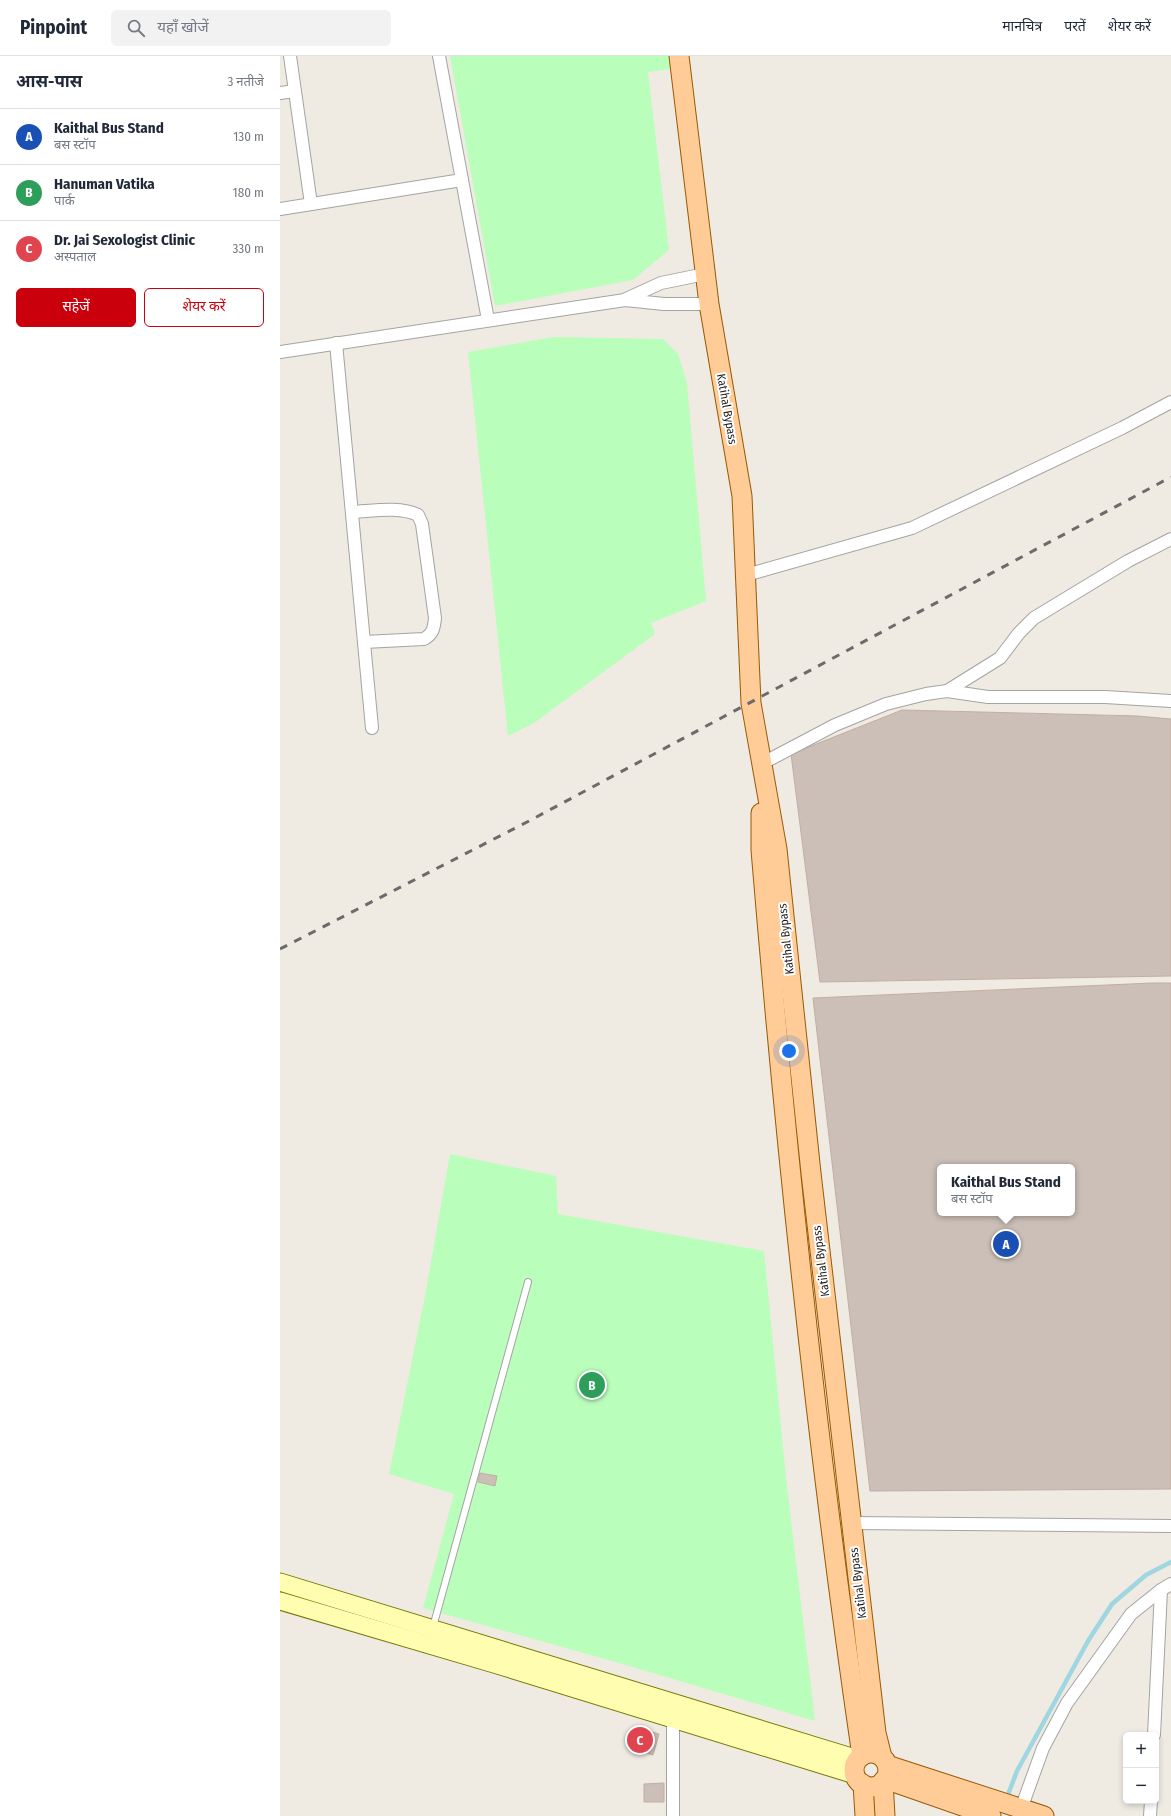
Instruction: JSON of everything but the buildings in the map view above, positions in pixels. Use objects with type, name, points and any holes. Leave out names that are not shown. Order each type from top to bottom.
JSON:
[{"type":"main road","name":"Katihal Bypass","points":[[679,56],[708,304],[742,496],[751,703],[777,849],[811,1173],[851,1523],[876,1733],[884,1771],[885,1816]]},
{"type":"main road","name":"Katihal Bypass","points":[[761,764],[761,850],[790,1175],[865,1816]]},
{"type":"main road","points":[[280,1582],[432,1628],[859,1769],[873,1786],[884,1771]]},
{"type":"main road","points":[[280,1601],[486,1661],[673,1719],[859,1769]]},
{"type":"main road","points":[[859,1769],[870,1753],[884,1771],[991,1810],[1018,1808],[1044,1816]]},
{"type":"street","points":[[290,56],[311,204]]},
{"type":"street","points":[[438,56],[488,320]]},
{"type":"street","points":[[280,93],[294,91]]},
{"type":"street","points":[[280,209],[462,180]]},
{"type":"street","points":[[625,300],[662,283],[705,274]]},
{"type":"street","points":[[280,352],[625,300],[664,304],[708,304]]},
{"type":"street","points":[[336,343],[372,728]]},
{"type":"street","points":[[746,574],[912,528],[1122,428],[1171,402]]},
{"type":"street","points":[[352,512],[400,510],[409,511],[418,515],[422,524],[435,618],[430,635],[424,639],[364,642]]},
{"type":"street","points":[[947,691],[1000,658],[1019,633],[1034,618],[1128,561],[1171,539]]},
{"type":"street","points":[[761,764],[835,725],[886,704],[908,698],[947,691],[988,697],[1105,697],[1171,701]]},
{"type":"street","points":[[851,1523],[1171,1526]]},
{"type":"street","points":[[1154,1732],[1166,1587]]},
{"type":"street","points":[[1018,1808],[1043,1748],[1067,1703],[1131,1614],[1166,1587]]},
{"type":"street","points":[[673,1719],[673,1816]]},
{"type":"street","points":[[1150,1816],[1151,1804]]},
{"type":"lane","points":[[432,1628],[528,1282]]},
{"type":"green space","points":[[450,56],[669,56],[671,69],[648,72],[669,250],[633,280],[495,306]]},
{"type":"green space","points":[[554,337],[663,339],[678,354],[687,383],[706,601],[651,623],[655,634],[534,723],[508,736],[468,352]]},
{"type":"green space","points":[[450,1154],[556,1176],[558,1214],[764,1251],[786,1478],[815,1721],[626,1665],[423,1608],[454,1494],[389,1474],[425,1296]]},
{"type":"waterway","points":[[1006,1800],[1017,1771],[1088,1641],[1112,1604],[1146,1575],[1171,1562]]},
{"type":"railway","points":[[280,949],[529,821],[1171,477]]},
{"type":"place","name":"Kaithal Bus Stand","points":[[1006,1244]]},
{"type":"place","name":"Hanuman Vatika","points":[[592,1385]]},
{"type":"place","name":"Dr. Jai Sexologist Clinic","points":[[640,1740]]}]
